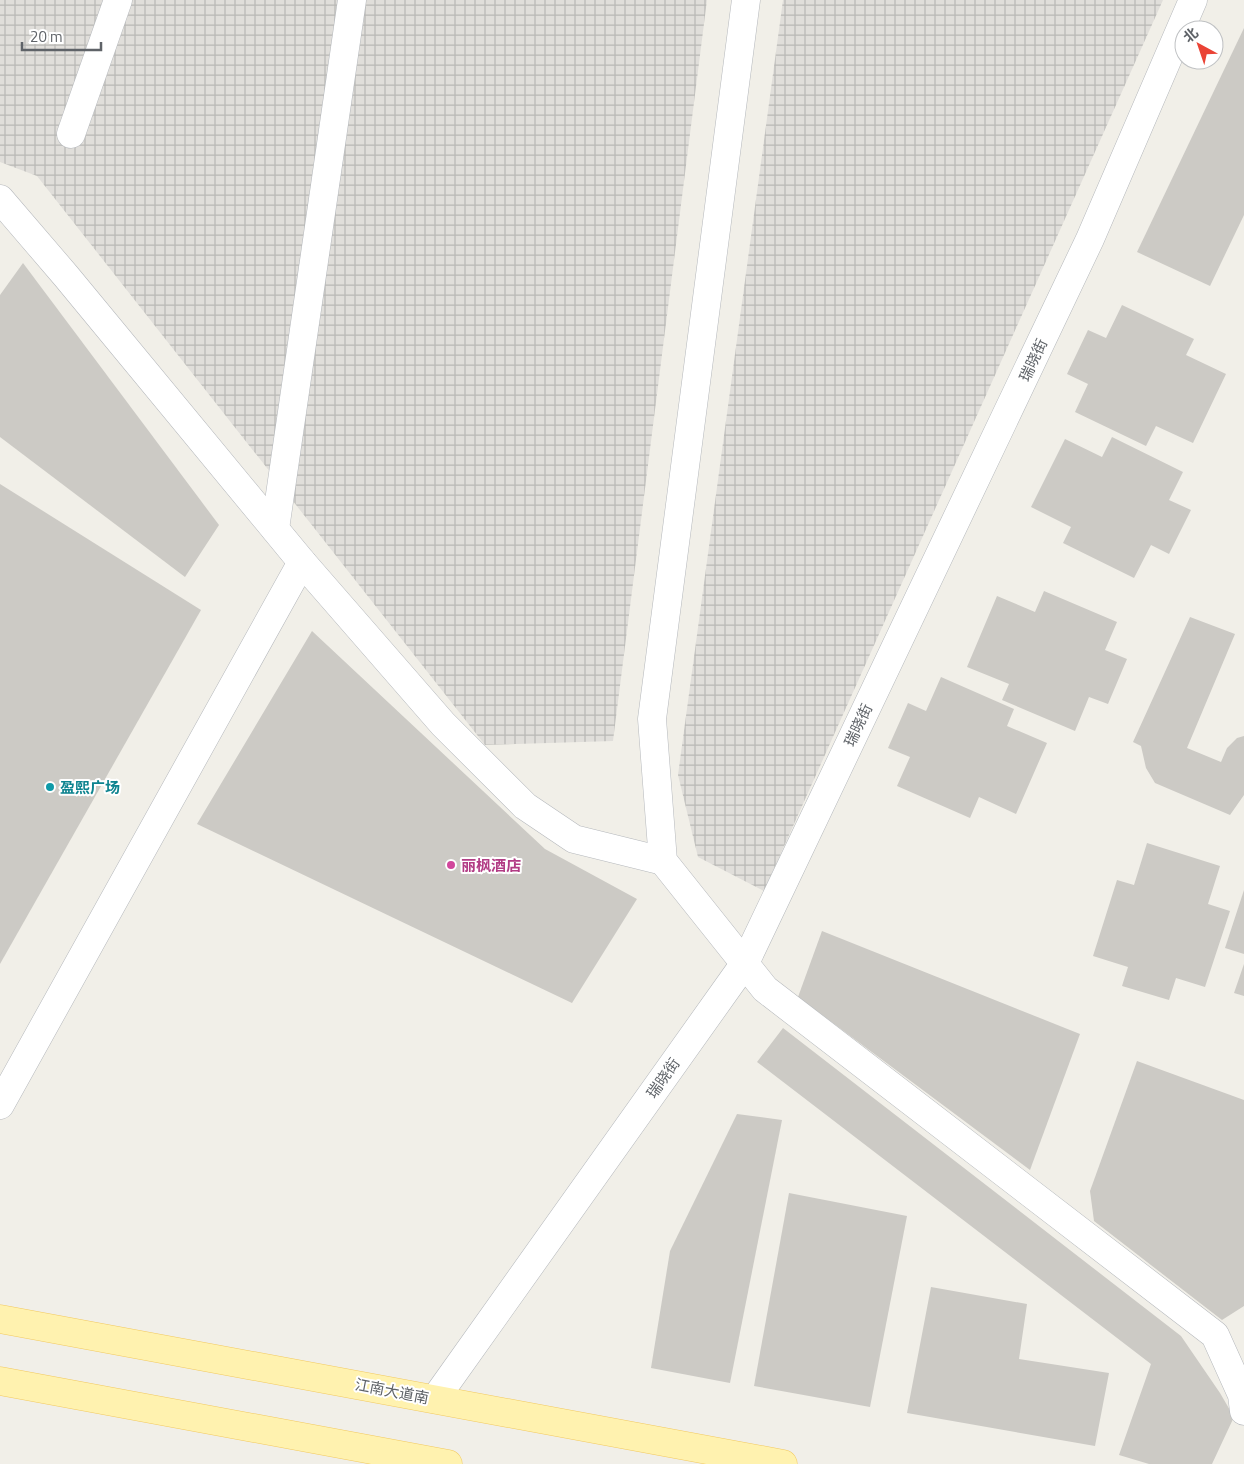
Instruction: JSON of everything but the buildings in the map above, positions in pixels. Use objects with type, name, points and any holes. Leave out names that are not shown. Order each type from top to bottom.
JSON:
[{"type":"main road","name":"江南大道南","points":[[0,1319],[783,1464]]},
{"type":"main road","points":[[0,1381],[448,1464]]},
{"type":"street","points":[[71,134],[118,0]]},
{"type":"street","points":[[275,529],[352,0]]},
{"type":"street","points":[[746,0],[652,719],[663,861],[765,988],[1215,1335],[1242,1395],[1244,1411]]},
{"type":"street","name":"瑞晓街","points":[[435,1399],[745,963],[1090,239],[1193,0]]},
{"type":"street","points":[[0,199],[72,283],[302,562],[443,724],[525,806],[574,839],[663,861]]},
{"type":"street","points":[[0,1105],[302,562]]},
{"type":"shaded area","points":[[0,0],[707,0],[613,741],[485,745],[37,176],[0,162]]},
{"type":"shaded area","points":[[783,0],[1163,0],[764,891],[698,857],[678,775]]},
{"type":"place","name":"盈熙广场","points":[[50,787]]},
{"type":"place","name":"丽枫酒店","points":[[451,865]]}]
